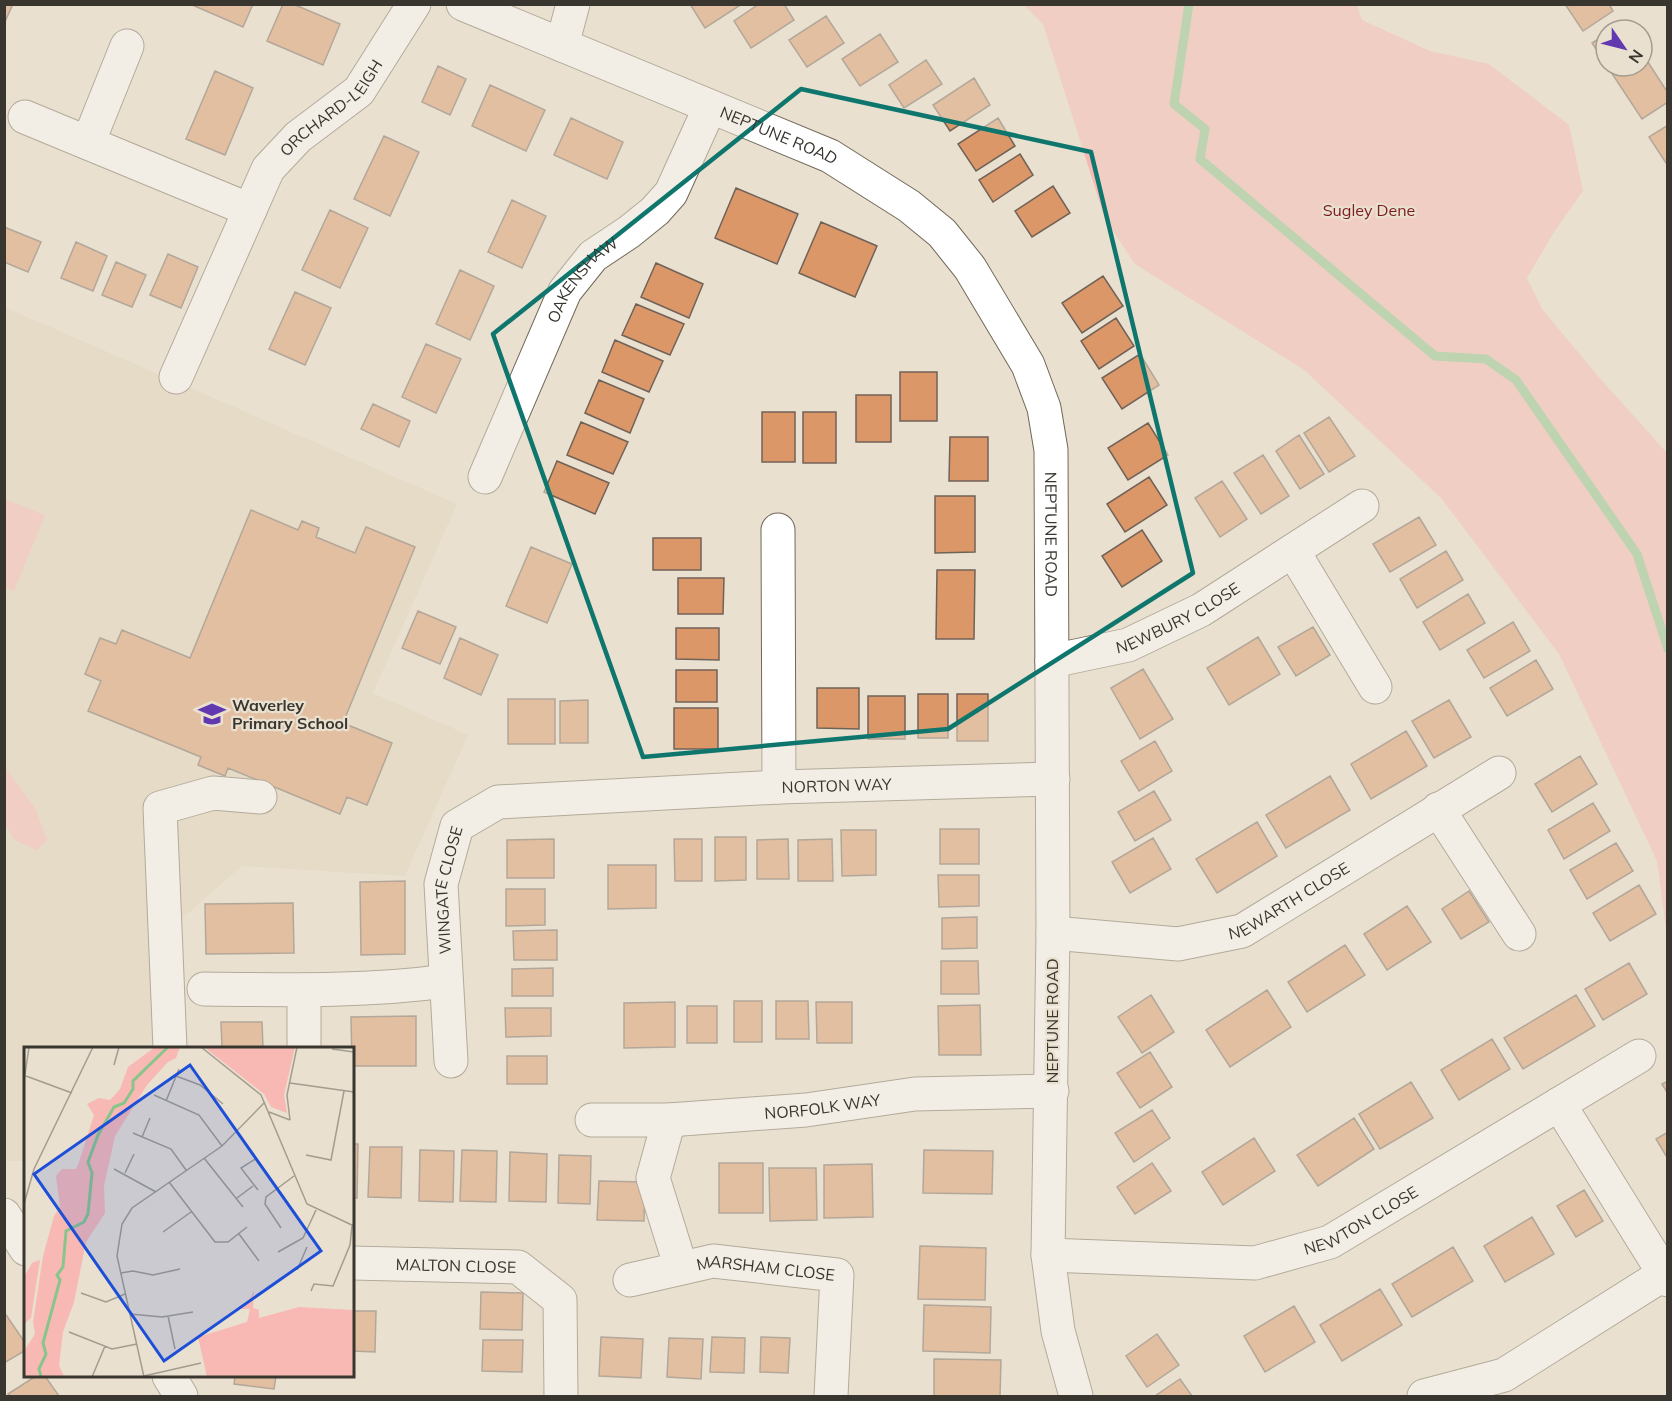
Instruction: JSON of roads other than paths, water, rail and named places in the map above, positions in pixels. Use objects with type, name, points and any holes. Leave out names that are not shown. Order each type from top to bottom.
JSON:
[{"type":"street","name":"ORCHARD-LEIGH","points":[[176,377],[268,169],[298,137],[359,91],[414,4]]},
{"type":"street","name":"NEPTUNE ROAD","points":[[463,4],[830,156],[909,206],[942,233],[970,267],[1028,365],[1044,408],[1051,450],[1053,933],[1048,1255],[1058,1332],[1076,1396]]},
{"type":"street","points":[[562,45],[573,4]]},
{"type":"street","points":[[88,143],[127,46]]},
{"type":"street","name":"OAKENSHAW","points":[[484,477],[565,291],[593,255],[629,232],[655,211],[671,193],[710,107]]},
{"type":"street","points":[[25,117],[250,210]]},
{"type":"street","name":"NEWBURY CLOSE","points":[[1052,662],[1128,645],[1201,610],[1362,506]]},
{"type":"street","points":[[778,530],[779,787]]},
{"type":"street","points":[[1293,551],[1375,687]]},
{"type":"street","name":"NEWARTH CLOSE","points":[[1053,933],[1178,944],[1242,931],[1438,808],[1499,773]]},
{"type":"street","name":"NORTON WAY","points":[[621,795],[779,787],[1053,779]]},
{"type":"street","points":[[170,1047],[160,808],[213,793],[260,797]]},
{"type":"street","name":"WINGATE CLOSE","points":[[451,1061],[441,884],[457,826],[498,802],[621,795]]},
{"type":"street","points":[[1438,808],[1519,934]]},
{"type":"street","name":"WINGATE CLOSE","points":[[204,990],[400,987],[446,981]]},
{"type":"street","points":[[304,990],[304,1047]]},
{"type":"street","name":"NEWTON CLOSE","points":[[1048,1255],[1255,1263],[1330,1242],[1639,1056]]},
{"type":"street","name":"NORFOLK WAY","points":[[592,1120],[669,1120],[806,1110],[915,1094],[1052,1091]]},
{"type":"street","points":[[1424,1396],[1504,1374],[1666,1277],[1558,1104]]},
{"type":"street","name":"MARSHAM CLOSE","points":[[669,1120],[653,1178],[681,1268]]},
{"type":"street","points":[[4,1215],[24,1246]]},
{"type":"street","name":"MARSHAM CLOSE","points":[[630,1280],[713,1261],[837,1275],[831,1396]]},
{"type":"street","name":"MALTON CLOSE","points":[[354,1263],[518,1267],[560,1300],[561,1396]]},
{"type":"street","points":[[170,1377],[181,1396]]},
{"type":"waterway","points":[[1189,4],[1174,104],[1205,129],[1200,159],[1435,356],[1486,359],[1516,380],[1637,554],[1668,649]]},
{"type":"place","name":"Waverley Primary School","points":[[212,714]]},
{"type":"park label","name":"Sugley Dene","points":[[1369,210]]}]
